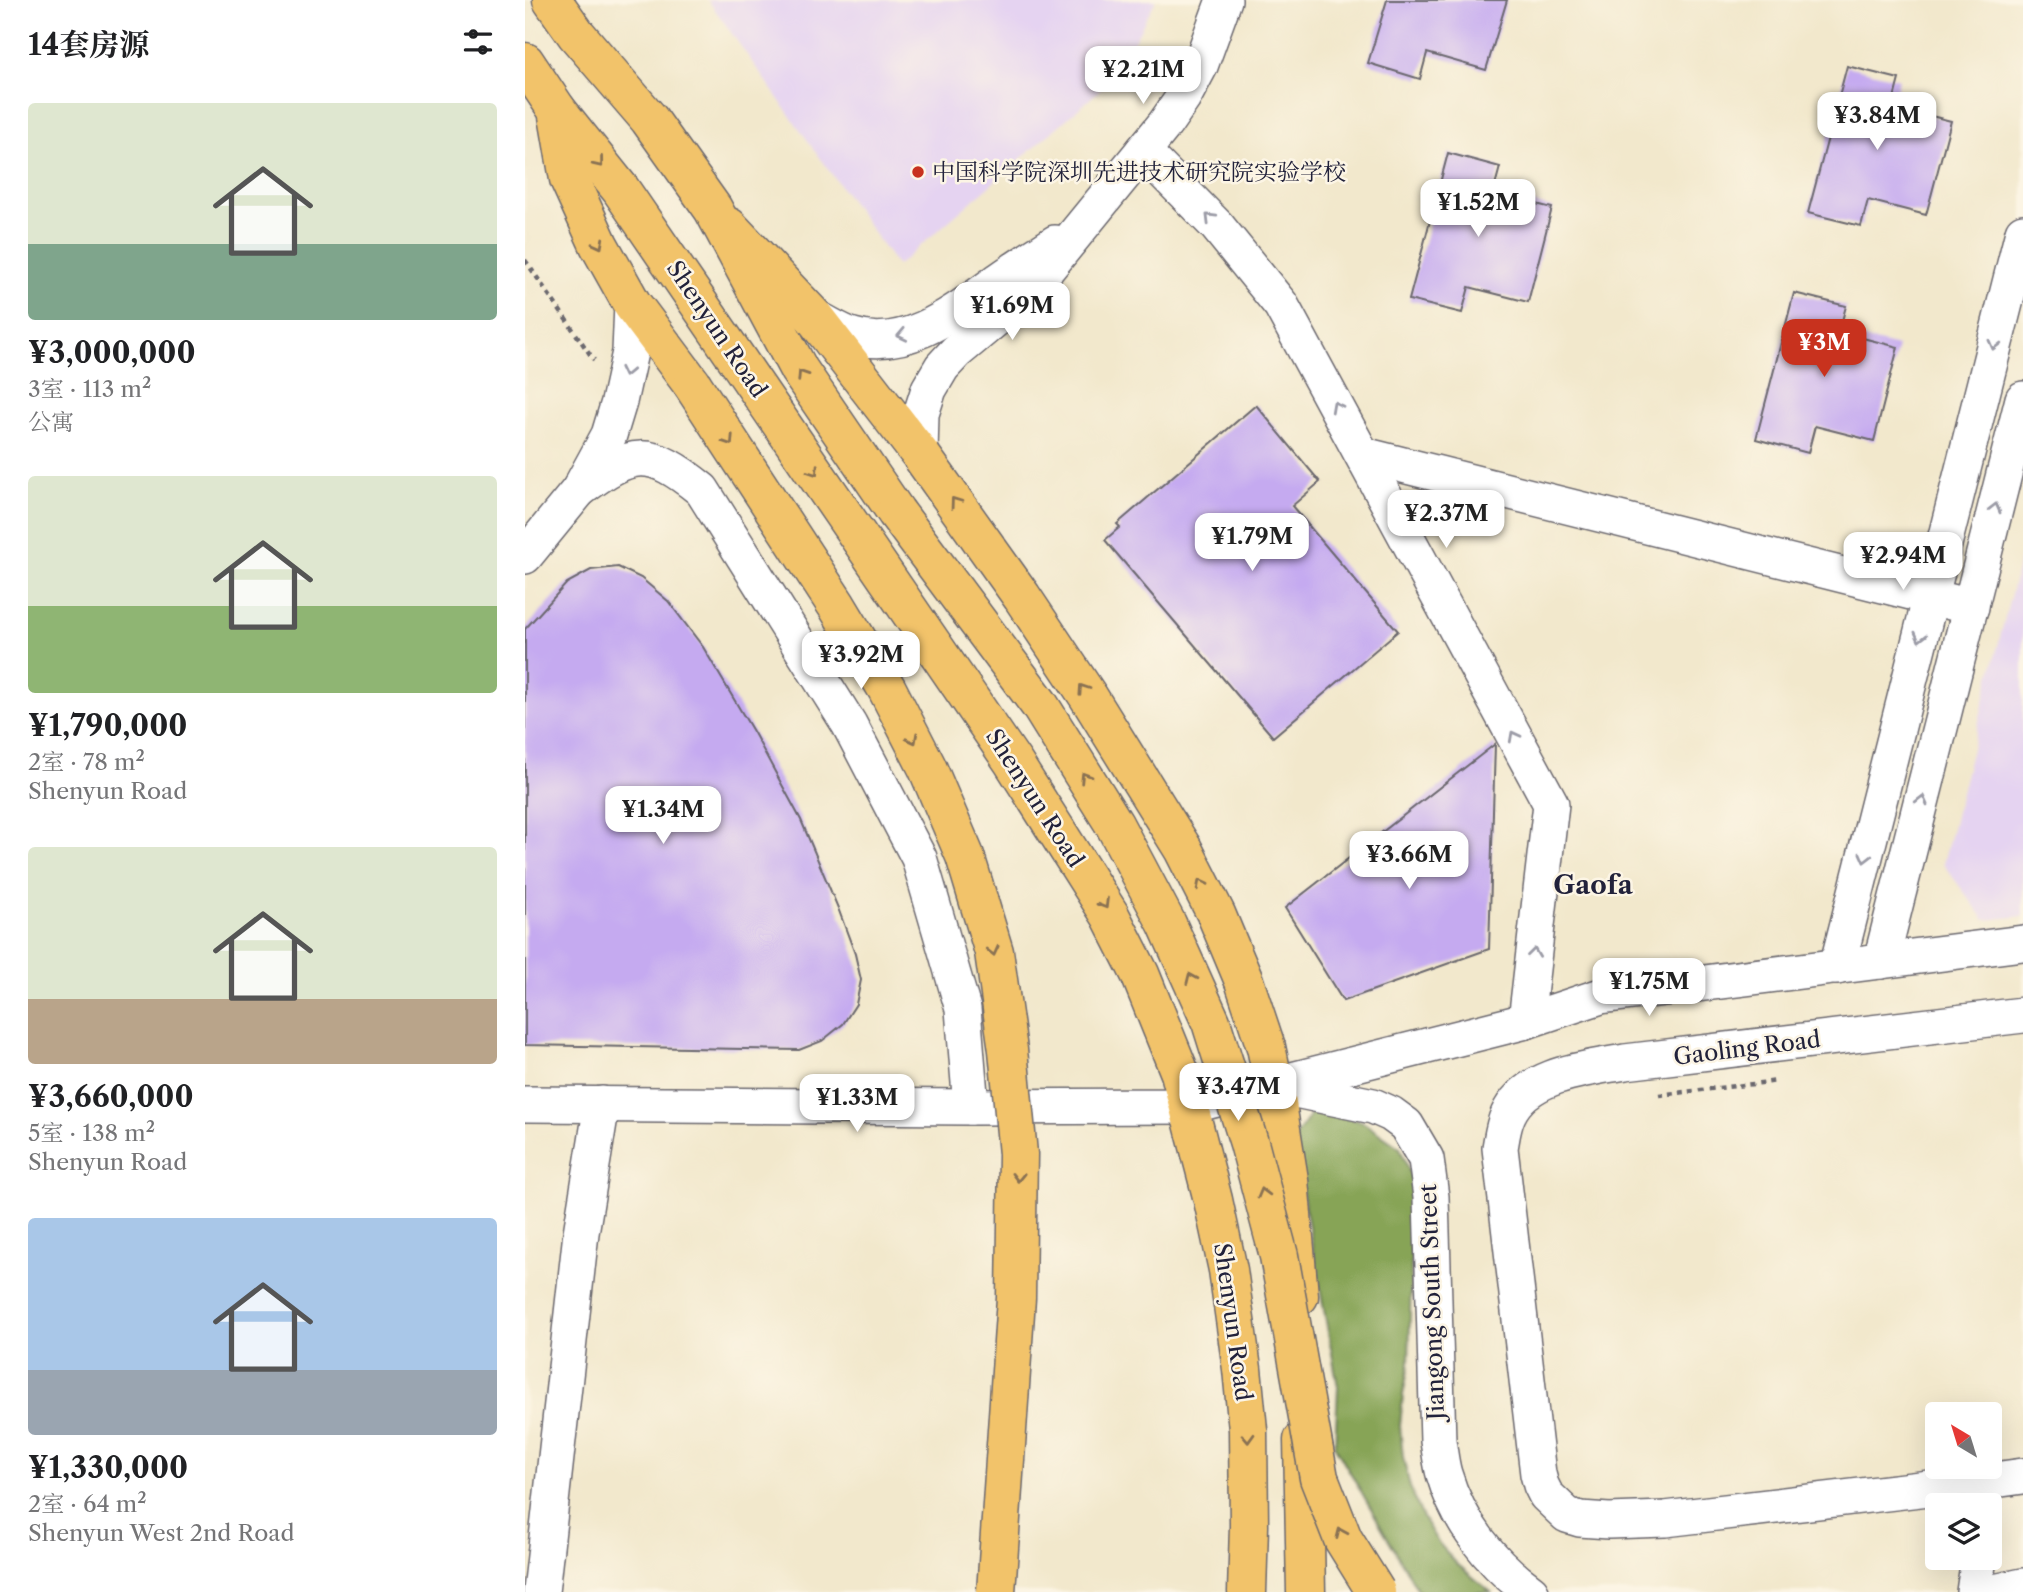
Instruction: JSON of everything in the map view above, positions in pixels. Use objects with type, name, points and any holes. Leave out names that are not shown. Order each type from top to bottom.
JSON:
[{"type":"main road","points":[[552,0],[576,34],[649,119],[713,209],[799,370],[897,512],[1039,704],[1114,824],[1167,924],[1206,1010],[1249,1143],[1279,1256],[1319,1478],[1343,1539],[1376,1592]]},
{"type":"main road","points":[[580,0],[649,119]]},
{"type":"main road","name":"Shenyun Road","points":[[525,62],[557,110],[621,190],[651,233],[1013,762],[1079,863],[1110,915],[1140,974],[1180,1073],[1228,1270],[1248,1430],[1247,1592]]},
{"type":"main road","points":[[557,110],[569,179],[583,213],[632,304],[692,384],[837,606],[887,689],[927,767],[965,856],[994,952],[1008,1050],[1018,1154],[1016,1298],[996,1592]]},
{"type":"main road","points":[[713,209],[814,317],[920,454],[1022,597],[1088,696],[1184,849],[1216,914],[1244,981],[1266,1047],[1289,1180],[1301,1320],[1306,1592]]},
{"type":"street","points":[[920,454],[921,414],[929,388],[942,367],[956,352],[1028,292],[1165,124],[1197,73],[1224,0]]},
{"type":"street","points":[[1143,152],[1217,226],[1281,305],[1551,804],[1526,1021]]},
{"type":"street","points":[[814,317],[854,337],[880,339],[907,335],[931,326],[962,307],[1084,224]]},
{"type":"street","points":[[1837,967],[2023,232]]},
{"type":"street","points":[[525,556],[579,490],[609,435],[630,352],[632,304]]},
{"type":"street","points":[[1881,961],[2023,399]]},
{"type":"street","points":[[1363,455],[1971,607]]},
{"type":"street","points":[[579,490],[605,471],[629,459],[652,459],[664,464],[677,470],[702,490],[849,724],[919,858],[963,1009],[971,1107]]},
{"type":"street","points":[[525,1104],[1189,1106],[1526,1021],[1601,996],[2023,943]]},
{"type":"street","name":"Gaoling Road","points":[[1925,1498],[1665,1519],[1609,1521],[1580,1519],[1567,1515],[1546,1495],[1538,1474],[1501,1161],[1501,1139],[1509,1113],[1520,1098],[1536,1086],[1574,1072],[1625,1062],[2023,1015]]},
{"type":"street","name":"Jiangong South Street","points":[[1274,1085],[1373,1106],[1391,1114],[1406,1125],[1426,1159],[1431,1197],[1438,1441],[1444,1473],[1454,1502],[1476,1541],[1516,1581],[1531,1592]]},
{"type":"street","points":[[541,1592],[581,1233],[602,1104]]},
{"type":"street","name":"Gaoling Road","points":[[1982,1493],[2023,1476]]},
{"type":"street","points":[[1974,1592],[1977,1570]]},
{"type":"street","points":[[1994,1592],[2023,1586]]},
{"type":"path","points":[[525,260],[596,363]]},
{"type":"path","points":[[1659,1095],[1778,1081]]},
{"type":"shaded area","name":"中国科学院深圳先进技术研究院实验学校","points":[[708,0],[1156,0],[1114,78],[897,266]]},
{"type":"shaded area","points":[[2023,546],[2023,916],[1985,920],[1943,864]]},
{"type":"green space","points":[[1312,1113],[1361,1121],[1400,1148],[1413,1181],[1409,1365],[1400,1426],[1403,1457],[1410,1487],[1422,1516],[1437,1541],[1456,1563],[1491,1592],[1419,1592],[1335,1446],[1338,1387],[1293,1140]]},
{"type":"building","points":[[1387,0],[1507,0],[1486,70],[1427,53],[1420,79],[1368,63]]},
{"type":"building","points":[[1847,66],[1899,79],[1892,106],[1951,121],[1926,215],[1868,200],[1861,226],[1808,213]]},
{"type":"building","points":[[1448,153],[1500,167],[1493,193],[1552,208],[1528,302],[1469,287],[1462,313],[1409,300]]},
{"type":"building","points":[[1794,293],[1846,306],[1839,332],[1898,347],[1874,441],[1815,426],[1808,453],[1756,439]]},
{"type":"building","points":[[1256,405],[1320,482],[1292,506],[1398,631],[1273,737],[1105,540],[1120,527],[1117,524]]},
{"type":"building","points":[[618,567],[641,578],[668,601],[703,647],[801,820],[838,908],[855,954],[861,980],[856,1004],[843,1024],[822,1041],[799,1050],[525,1045],[525,629],[567,583],[591,570]]},
{"type":"building","points":[[1495,744],[1489,949],[1343,1001],[1285,908]]},
{"type":"place","name":"中国科学院深圳先进技术研究院实验学校","points":[[918,172]]},
{"type":"district","name":"Gaofa","points":[[1593,885]]}]
